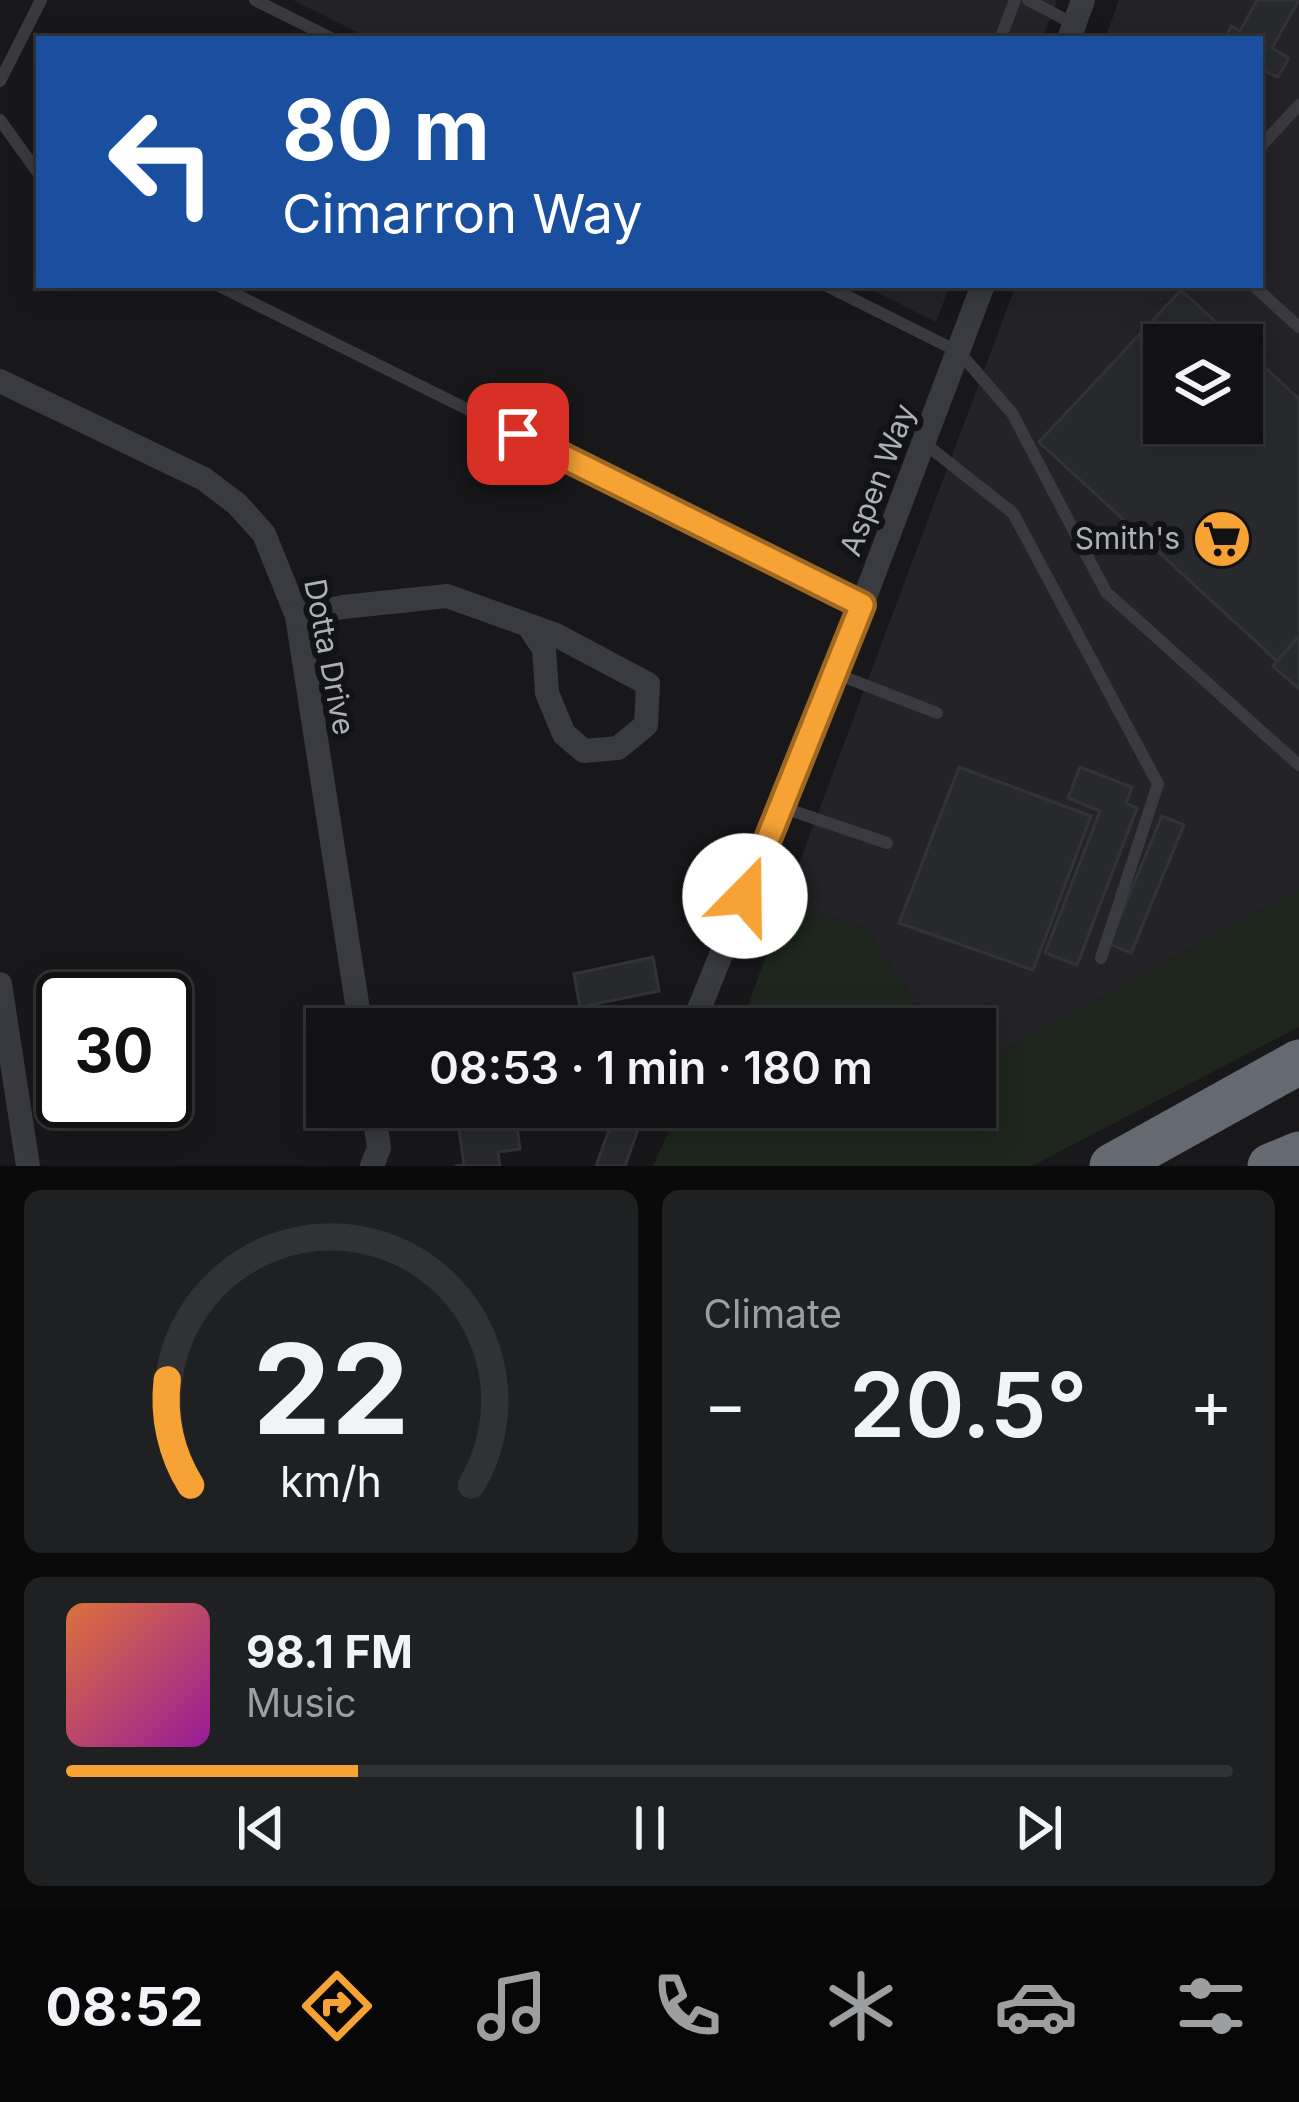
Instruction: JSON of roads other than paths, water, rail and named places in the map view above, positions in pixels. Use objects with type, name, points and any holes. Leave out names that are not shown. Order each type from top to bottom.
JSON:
[{"type":"highway","points":[[1112,1166],[1299,1062]]},
{"type":"highway","points":[[1270,1166],[1299,1154]]},
{"type":"street","name":"Aspen Way","points":[[699,1008],[862,605],[982,288]]},
{"type":"street","name":"Dotta Drive","points":[[0,381],[204,479],[237,503],[263,534],[297,616],[358,1008]]},
{"type":"street","points":[[297,616],[447,596],[556,634],[648,684],[646,725],[618,748],[584,752],[564,734],[548,694],[544,649],[528,625]]},
{"type":"street","points":[[0,984],[28,1166]]},
{"type":"street","points":[[372,1166],[379,1148],[376,1128]]},
{"type":"lane","points":[[0,81],[41,0]]},
{"type":"lane","points":[[255,0],[327,36]]},
{"type":"lane","points":[[1001,36],[1015,0]]},
{"type":"lane","points":[[1028,0],[1075,21]]},
{"type":"lane","points":[[1263,144],[1299,105]]},
{"type":"lane","points":[[0,120],[36,170]]},
{"type":"lane","points":[[223,288],[862,605]]},
{"type":"lane","points":[[831,288],[959,352],[1012,413],[1106,592],[1299,765]]},
{"type":"lane","points":[[1255,288],[1299,327]]},
{"type":"lane","points":[[924,443],[1013,513],[1159,784],[1101,958]]},
{"type":"lane","points":[[834,673],[937,713]]},
{"type":"lane","points":[[780,806],[887,843]]},
{"type":"place","name":"Smith's","points":[[1222,539]]}]
